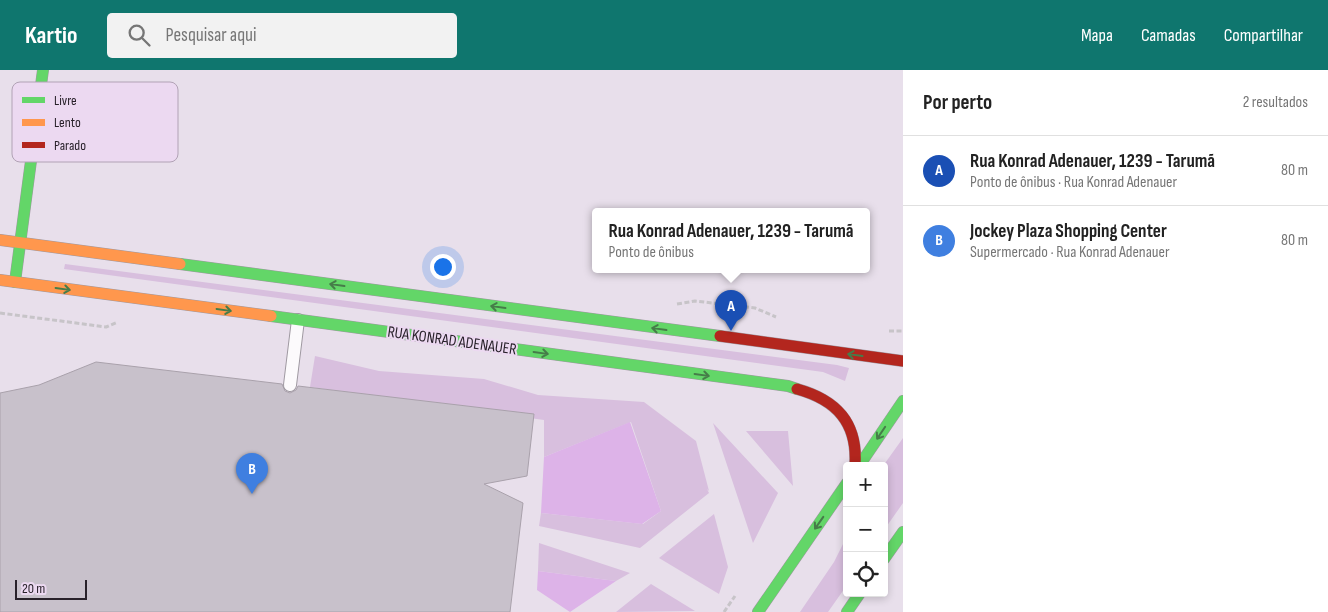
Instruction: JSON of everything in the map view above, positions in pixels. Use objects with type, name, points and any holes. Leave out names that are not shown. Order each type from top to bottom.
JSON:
[{"type":"main road","points":[[15,282],[31,162]]},
{"type":"main road","points":[[0,240],[903,362]]},
{"type":"main road","name":"RUA KONRAD ADENAUER","points":[[0,280],[801,389],[828,402],[847,423],[856,449],[857,462]]},
{"type":"main road","points":[[860,462],[903,400]]},
{"type":"main road","points":[[758,612],[843,489]]},
{"type":"main road","points":[[888,553],[903,532]]},
{"type":"main road","points":[[848,612],[857,597]]},
{"type":"lane","points":[[290,385],[298,320]]},
{"type":"shaded area","points":[[65,264],[849,368],[845,381],[823,372],[64,269]]},
{"type":"shaded area","points":[[315,356],[379,371],[484,379],[538,395],[644,402],[696,441],[709,493],[640,548],[539,526],[541,513],[643,524],[661,511],[631,422],[544,457],[544,420],[310,387]]},
{"type":"shaded area","points":[[630,422],[661,511],[642,524],[541,513],[544,457]]},
{"type":"shaded area","points":[[713,423],[778,493],[753,543]]},
{"type":"shaded area","points":[[746,431],[788,431],[793,486]]},
{"type":"shaded area","points":[[903,438],[903,503],[888,524],[888,462],[886,462]]},
{"type":"shaded area","points":[[714,514],[728,567],[719,594],[659,558]]},
{"type":"shaded area","points":[[539,543],[630,573],[616,581],[538,571]]},
{"type":"shaded area","points":[[843,544],[843,591],[828,612],[800,612],[834,562]]},
{"type":"shaded area","points":[[538,571],[616,581],[570,612],[537,590]]},
{"type":"shaded area","points":[[651,584],[695,611],[616,612]]},
{"type":"building","points":[[96,362],[282,384],[285,391],[290,393],[296,390],[298,386],[534,414],[527,476],[484,484],[523,503],[510,612],[0,612],[0,393],[39,385]]},
{"type":"traffic: fast","points":[[41,82],[43,70]]},
{"type":"traffic: fast","points":[[15,282],[31,162]]},
{"type":"traffic: fast","points":[[180,264],[720,336]]},
{"type":"traffic: fast","points":[[271,316],[788,386],[797,389]]},
{"type":"traffic: fast","points":[[862,462],[903,401]]},
{"type":"traffic: fast","points":[[758,612],[843,489]]},
{"type":"traffic: fast","points":[[888,553],[903,532]]},
{"type":"traffic: fast","points":[[847,612],[857,597]]},
{"type":"traffic: slow","points":[[0,240],[180,264]]},
{"type":"traffic: slow","points":[[0,280],[271,316]]},
{"type":"traffic: jam","points":[[720,336],[903,361]]},
{"type":"traffic: jam","points":[[797,389],[823,400],[834,407],[842,416],[849,426],[853,437],[855,462]]},
{"type":"place","name":"Rua Konrad Adenauer, 1239 - Tarumã","points":[[731,331]]},
{"type":"place","name":"Jockey Plaza Shopping Center","points":[[252,494]]}]
